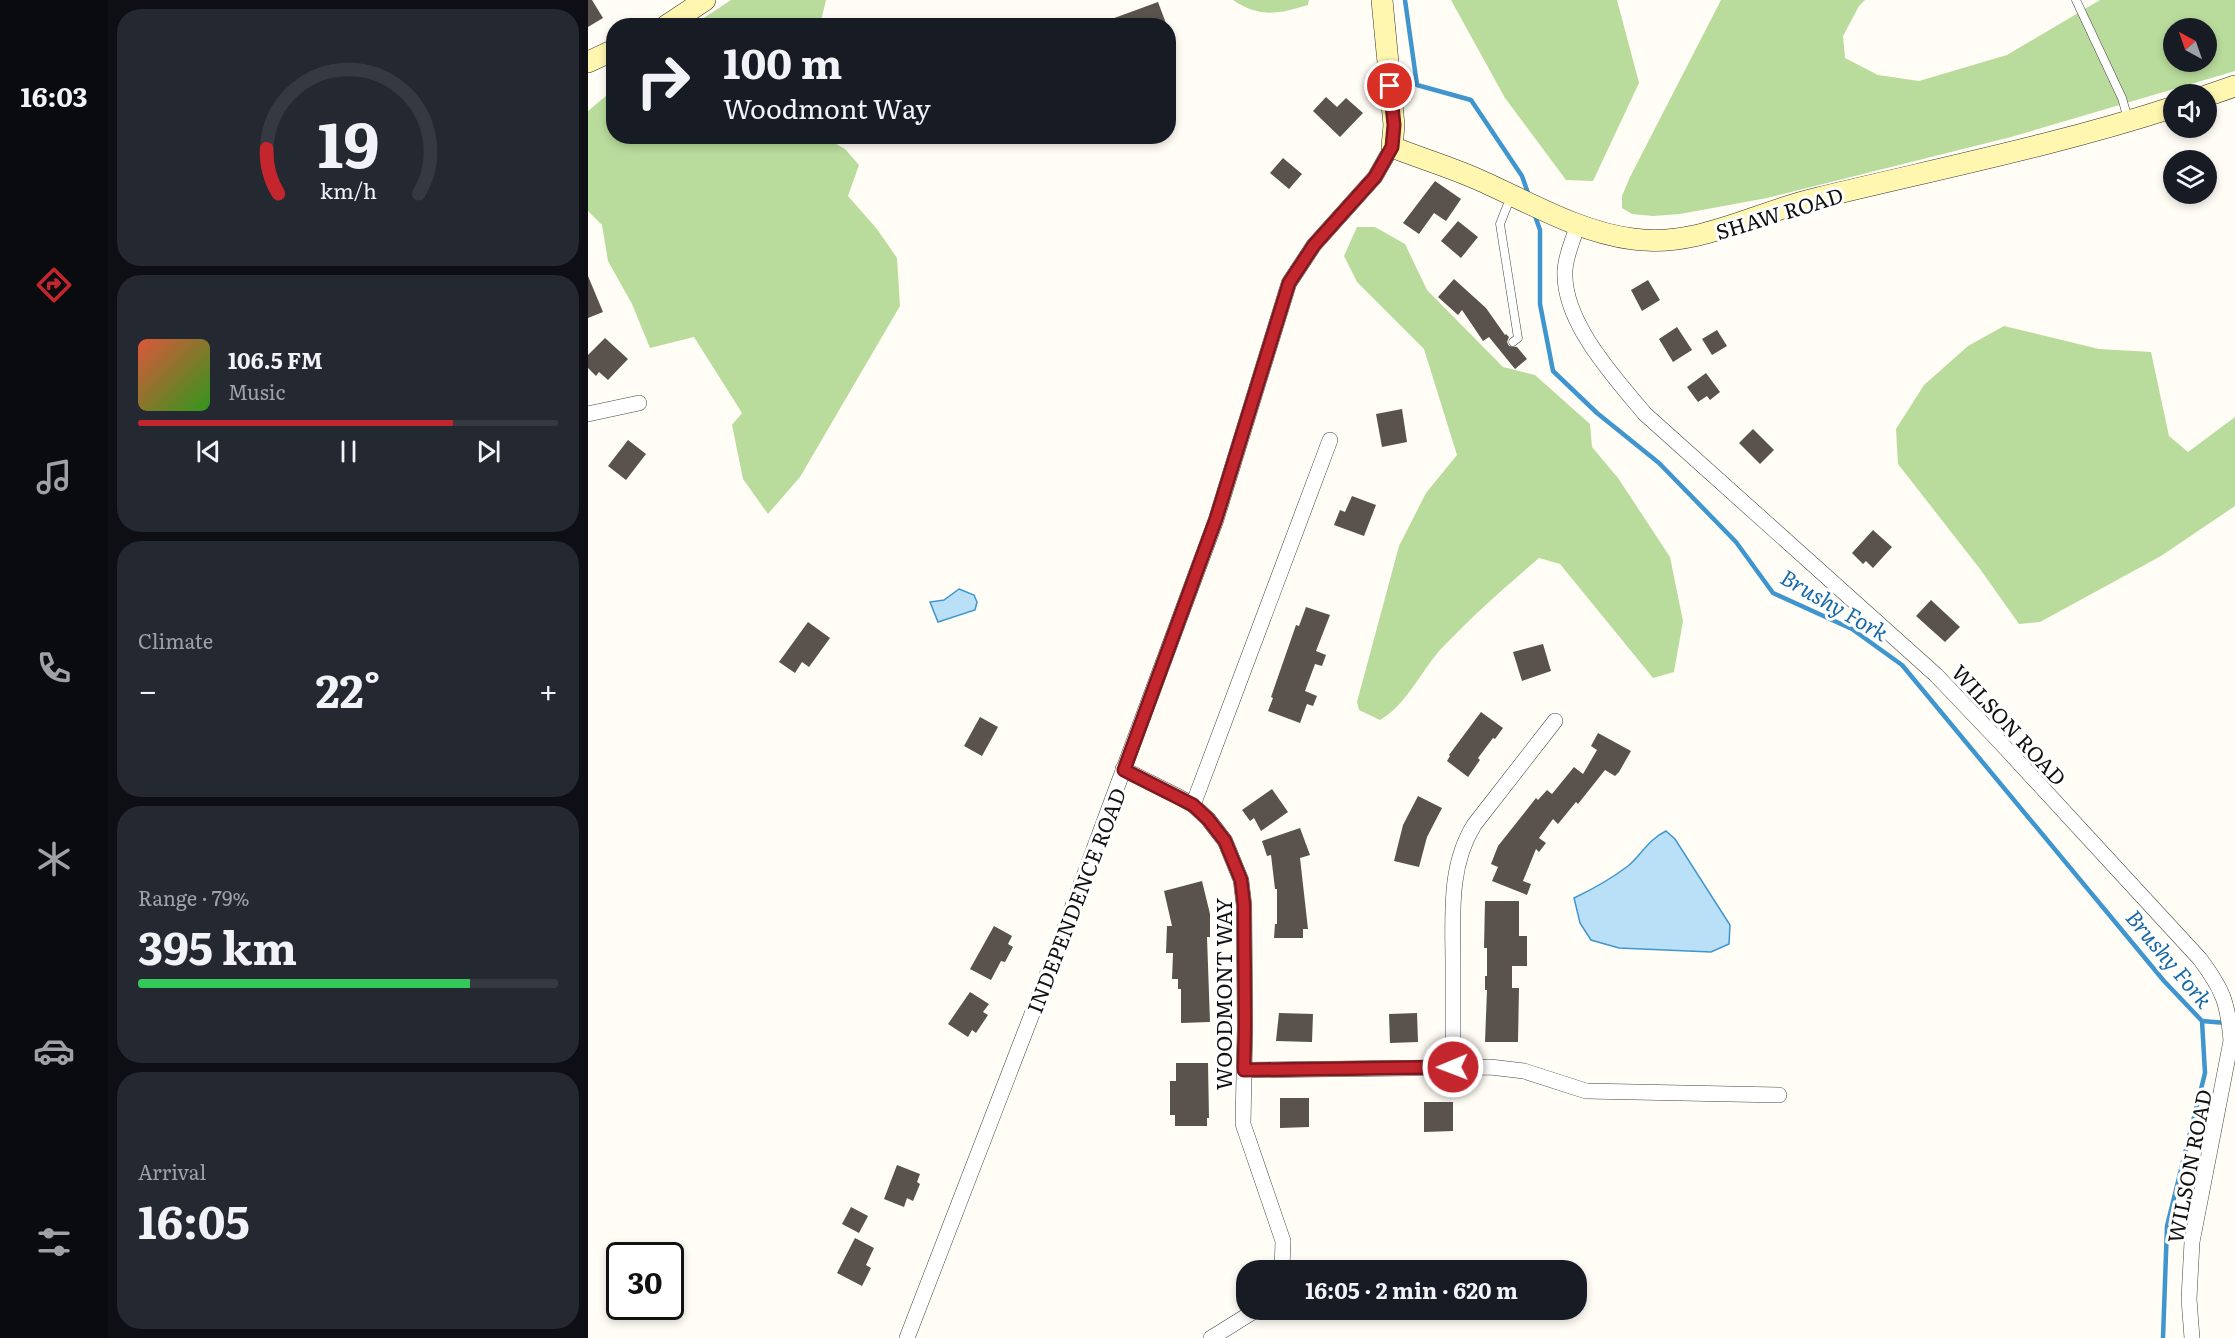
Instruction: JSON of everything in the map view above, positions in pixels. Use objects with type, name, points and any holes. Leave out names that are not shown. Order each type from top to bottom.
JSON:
[{"type":"main road","points":[[678,18],[705,0]]},
{"type":"main road","name":"INDEPENDENCE ROAD","points":[[1382,0],[1394,125],[1392,147]]},
{"type":"main road","points":[[588,62],[606,54]]},
{"type":"main road","points":[[2217,92],[2235,86]]},
{"type":"main road","name":"SHAW ROAD","points":[[1392,147],[1474,178],[1578,225],[1632,239],[1680,239],[1706,234],[1815,198],[1928,173],[2074,136],[2163,110]]},
{"type":"street","name":"INDEPENDENCE ROAD","points":[[907,1338],[1054,957],[1216,519],[1289,283],[1314,245],[1375,177],[1392,147]]},
{"type":"street","name":"WILSON ROAD","points":[[1578,225],[1565,269],[1568,292],[1584,333],[1620,385],[1645,414],[1936,675],[2200,959],[2231,1009],[2228,1063],[2192,1242],[2189,1299],[2192,1338]]},
{"type":"street","points":[[588,414],[639,403]]},
{"type":"street","points":[[1193,805],[1330,440]]},
{"type":"street","points":[[1453,1067],[1453,894],[1459,858],[1467,836],[1474,825],[1555,721]]},
{"type":"street","name":"WOODMONT WAY","points":[[1124,770],[1193,805],[1208,819],[1225,841],[1241,880],[1244,905],[1245,1026],[1243,1124],[1283,1241],[1282,1260]]},
{"type":"street","points":[[1244,1070],[1506,1068],[1524,1071],[1586,1091],[1779,1095]]},
{"type":"street","points":[[1211,1338],[1240,1320]]},
{"type":"lane","points":[[2076,0],[2122,98],[2129,120]]},
{"type":"lane","points":[[1511,195],[1500,224],[1518,338],[1513,342]]},
{"type":"green space","points":[[731,0],[826,0],[822,18],[704,18]]},
{"type":"green space","points":[[1233,0],[1309,0],[1308,5],[1288,11],[1269,13],[1252,10]]},
{"type":"green space","points":[[1451,0],[1617,0],[1639,83],[1593,181],[1566,180],[1505,98]]},
{"type":"green space","points":[[1721,0],[1865,0],[1859,6],[1843,36],[1845,58],[1878,75],[1919,81],[2007,55],[2100,0],[2235,0],[2235,71],[2191,84],[2163,84],[2163,92],[2011,137],[1767,198],[1680,214],[1653,216],[1632,214],[1622,208],[1622,196]]},
{"type":"green space","points":[[606,96],[606,144],[836,144],[845,149],[859,165],[848,196],[877,229],[897,258],[900,306],[800,477],[768,514],[743,479],[732,425],[742,413],[694,337],[650,348],[632,304],[608,261],[602,225],[588,211],[588,111]]},
{"type":"green space","points":[[1357,227],[1375,227],[1405,244],[1427,290],[1503,367],[1535,375],[1590,424],[1592,447],[1618,478],[1670,557],[1683,621],[1674,672],[1653,678],[1560,564],[1539,558],[1488,602],[1440,650],[1398,706],[1389,714],[1380,720],[1359,710],[1357,702],[1399,546],[1426,493],[1457,455],[1424,349],[1357,282],[1344,256]]},
{"type":"green space","points":[[2004,326],[2099,349],[2151,352],[2169,436],[2188,452],[2235,417],[2235,506],[2161,556],[2040,622],[2019,624],[1980,569],[1898,464],[1896,429],[1924,385],[1968,346]]},
{"type":"water","points":[[959,589],[974,595],[977,602],[975,610],[938,622],[930,602],[944,600]]},
{"type":"water","points":[[1666,831],[1675,839],[1730,925],[1729,944],[1711,952],[1619,948],[1591,940],[1580,923],[1574,898],[1622,871],[1655,838]]},
{"type":"building","points":[[588,0],[592,0],[603,18],[588,27]]},
{"type":"building","points":[[1158,2],[1164,18],[1114,18]]},
{"type":"building","points":[[1326,97],[1337,107],[1346,98],[1363,113],[1340,137],[1313,111]]},
{"type":"building","points":[[1283,158],[1302,174],[1289,189],[1270,173]]},
{"type":"building","points":[[1435,181],[1461,199],[1446,221],[1434,213],[1419,234],[1403,223]]},
{"type":"building","points":[[1458,221],[1478,237],[1461,258],[1441,241]]},
{"type":"building","points":[[588,276],[603,312],[588,318]]},
{"type":"building","points":[[1454,279],[1486,308],[1505,335],[1509,337],[1507,342],[1509,346],[1517,347],[1527,359],[1515,369],[1489,337],[1483,341],[1462,310],[1458,315],[1438,297]]},
{"type":"building","points":[[1648,280],[1660,300],[1642,311],[1631,290]]},
{"type":"building","points":[[1677,327],[1692,350],[1673,362],[1659,339]]},
{"type":"building","points":[[1717,330],[1727,346],[1712,355],[1702,339]]},
{"type":"building","points":[[605,338],[628,359],[608,380],[599,372],[596,376],[588,368],[588,355]]},
{"type":"building","points":[[1706,373],[1720,392],[1710,400],[1707,396],[1698,402],[1687,387]]},
{"type":"building","points":[[1402,409],[1407,442],[1382,447],[1376,414]]},
{"type":"building","points":[[1753,429],[1774,450],[1760,464],[1739,443]]},
{"type":"building","points":[[628,440],[646,454],[626,480],[608,466]]},
{"type":"building","points":[[1352,496],[1376,505],[1364,536],[1334,525],[1340,510],[1345,512]]},
{"type":"building","points":[[1873,530],[1892,547],[1873,568],[1866,561],[1863,564],[1852,553]]},
{"type":"building","points":[[1931,600],[1960,627],[1945,642],[1916,616]]},
{"type":"building","points":[[1306,607],[1330,615],[1316,651],[1326,655],[1322,666],[1315,664],[1305,691],[1317,696],[1313,706],[1307,704],[1300,723],[1268,711],[1296,625],[1299,626]]},
{"type":"building","points":[[808,622],[830,638],[809,667],[802,662],[795,673],[779,662]]},
{"type":"building","points":[[1543,644],[1551,671],[1522,681],[1513,652]]},
{"type":"building","points":[[1481,712],[1503,728],[1478,758],[1480,760],[1468,777],[1447,761]]},
{"type":"building","points":[[980,717],[998,727],[982,756],[964,746]]},
{"type":"building","points":[[1598,733],[1631,751],[1619,772],[1615,776],[1605,770],[1578,804],[1576,802],[1558,824],[1553,819],[1539,838],[1546,843],[1539,852],[1536,849],[1523,881],[1531,884],[1527,895],[1492,881],[1498,867],[1491,864],[1498,846],[1536,798],[1538,800],[1547,790],[1552,794],[1574,767],[1583,774],[1597,750],[1591,746]]},
{"type":"building","points":[[1272,789],[1288,812],[1261,831],[1254,818],[1250,821],[1242,810]]},
{"type":"building","points":[[1418,796],[1442,808],[1427,837],[1419,867],[1394,861],[1403,825]]},
{"type":"building","points":[[1300,828],[1310,855],[1300,858],[1308,929],[1303,929],[1303,938],[1274,938],[1275,924],[1277,924],[1277,889],[1275,889],[1271,855],[1267,856],[1262,841]]},
{"type":"building","points":[[1202,881],[1210,914],[1210,937],[1207,937],[1210,1022],[1181,1023],[1181,989],[1178,989],[1178,979],[1172,979],[1173,953],[1166,953],[1167,926],[1172,926],[1164,891]]},
{"type":"building","points":[[1485,901],[1519,901],[1519,936],[1527,936],[1527,966],[1512,966],[1512,988],[1519,988],[1518,1042],[1485,1042],[1487,948],[1484,948]]},
{"type":"building","points":[[994,926],[1012,936],[1008,944],[1013,947],[1005,962],[1001,961],[991,980],[970,969]]},
{"type":"building","points":[[970,992],[989,1004],[983,1012],[988,1015],[976,1033],[972,1030],[968,1037],[948,1024]]},
{"type":"building","points":[[1279,1013],[1313,1014],[1312,1042],[1276,1041]]},
{"type":"building","points":[[1417,1013],[1418,1042],[1390,1043],[1389,1014]]},
{"type":"building","points":[[1176,1063],[1208,1063],[1209,1118],[1207,1118],[1207,1126],[1175,1126],[1175,1115],[1170,1115],[1170,1081],[1176,1081]]},
{"type":"building","points":[[1280,1098],[1309,1098],[1309,1127],[1280,1128]]},
{"type":"building","points":[[1424,1102],[1453,1102],[1453,1131],[1424,1132]]},
{"type":"building","points":[[897,1165],[920,1174],[917,1182],[920,1184],[913,1201],[907,1198],[904,1207],[884,1199]]},
{"type":"building","points":[[851,1207],[868,1216],[859,1233],[842,1224]]},
{"type":"building","points":[[855,1238],[874,1248],[866,1265],[871,1268],[862,1286],[837,1273]]},
{"type":"waterway","name":"Brushy Fork","points":[[1405,0],[1417,85],[1471,100],[1522,176],[1529,196]]},
{"type":"waterway","name":"Brushy Fork","points":[[1534,213],[1540,230],[1540,304],[1553,371],[1597,413],[1659,463],[1736,542],[1773,593],[1852,629],[1902,665],[2164,981],[2202,1021],[2205,1073],[2167,1226],[2163,1338]]},
{"type":"waterway","points":[[2202,1021],[2226,1023]]},
{"type":"route","points":[[1390,86],[1394,125],[1392,147],[1375,177],[1314,245],[1289,283],[1216,519],[1124,770],[1193,805],[1208,819],[1225,841],[1241,880],[1244,905],[1244,1070],[1453,1067]]}]
